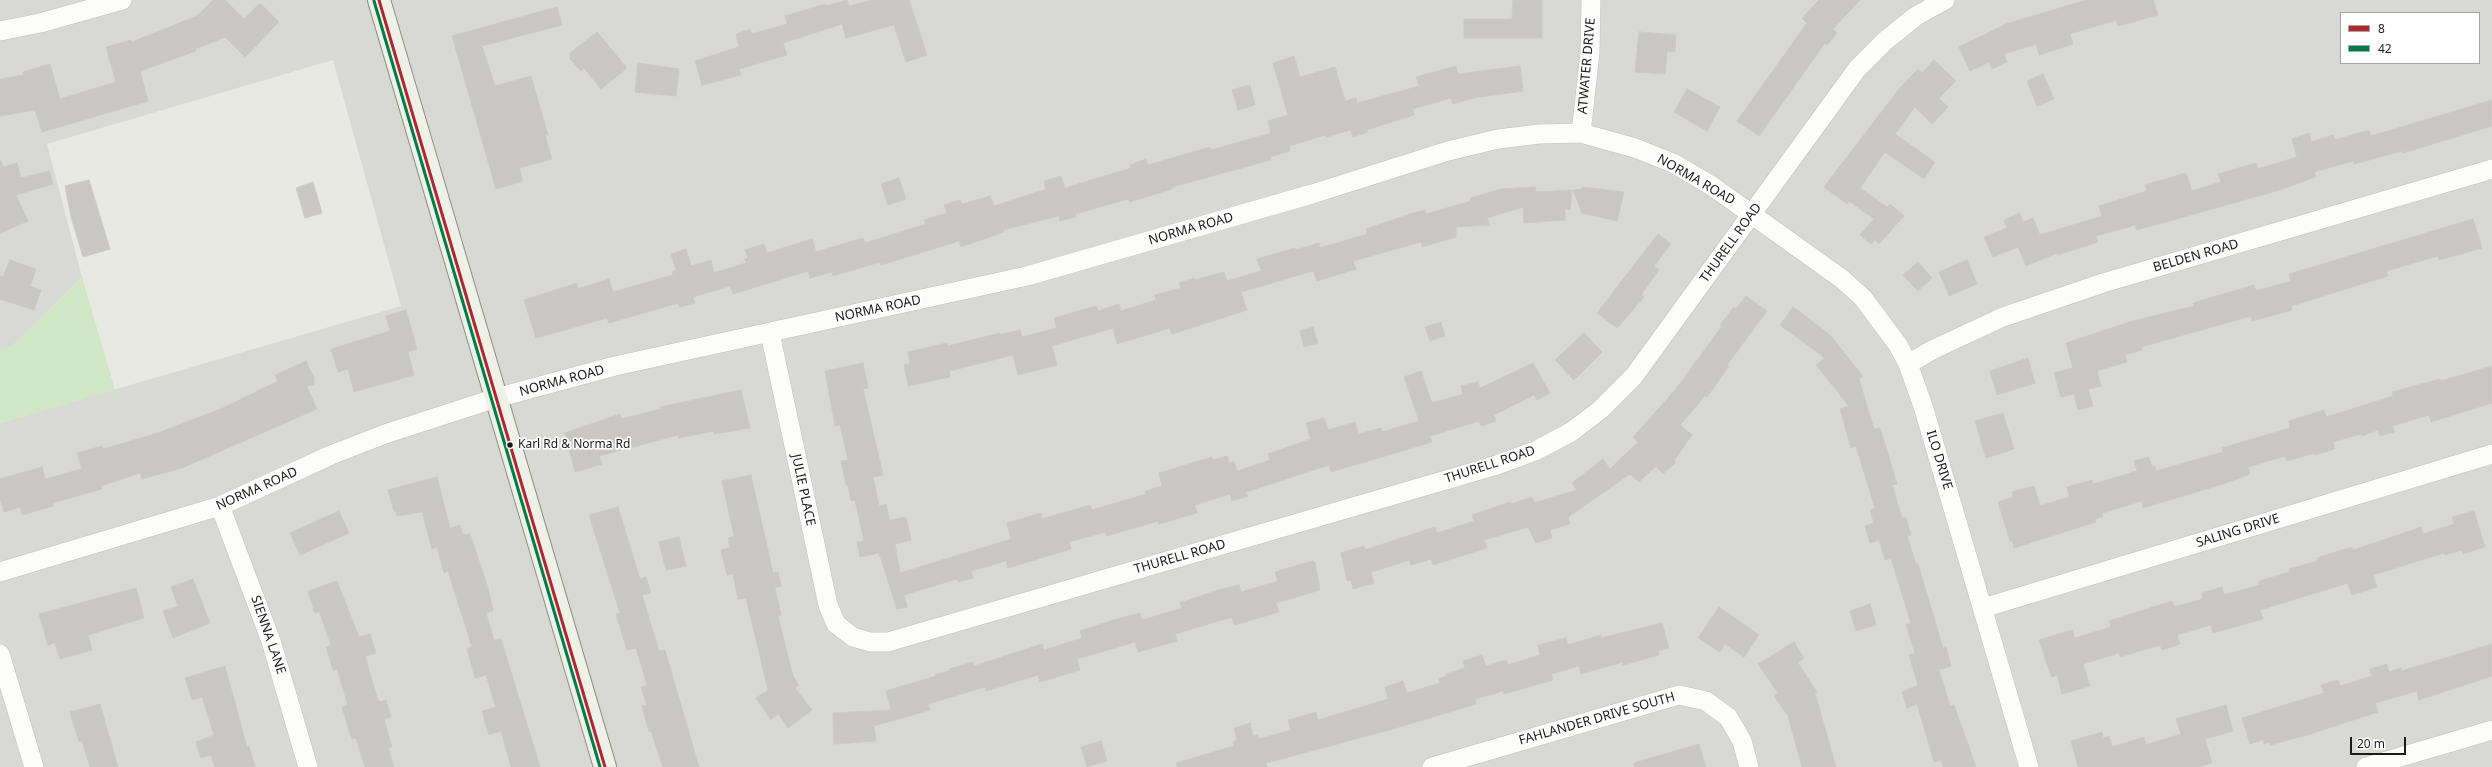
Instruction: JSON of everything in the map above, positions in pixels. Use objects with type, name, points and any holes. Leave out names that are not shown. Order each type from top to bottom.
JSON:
[{"type":"main road","points":[[379,0],[605,767]]},
{"type":"street","points":[[0,30],[40,23],[122,0]]},
{"type":"street","name":"ATWATER DRIVE","points":[[1581,133],[1590,53],[1591,0]]},
{"type":"street","name":"THURELL ROAD","points":[[853,637],[870,642],[888,642],[1486,468],[1535,451],[1570,432],[1600,410],[1634,376],[1857,69],[1890,37],[1916,16],[1945,0]]},
{"type":"street","name":"NORMA ROAD","points":[[0,572],[220,506],[344,449],[496,398],[615,366],[1027,276],[1312,194],[1448,151],[1498,139],[1539,134],[1581,133],[1635,148],[1673,164],[1753,213]]},
{"type":"street","name":"BELDEN ROAD","points":[[1908,364],[1932,350],[2003,317],[2103,283],[2492,170]]},
{"type":"street","name":"ILO DRIVE","points":[[1753,213],[1842,279],[1862,298],[1898,344],[1908,364],[1923,406],[2029,767]]},
{"type":"street","name":"JULIE PLACE","points":[[770,333],[828,605],[836,624],[853,637]]},
{"type":"street","name":"SALING DRIVE","points":[[1983,608],[2492,454]]},
{"type":"street","name":"SIENNA LANE","points":[[220,506],[271,641],[308,767]]},
{"type":"street","points":[[0,654],[34,767]]},
{"type":"street","name":"FAHLANDER DRIVE SOUTH","points":[[1432,767],[1679,694],[1706,701],[1728,717],[1742,741],[1749,767]]},
{"type":"street","points":[[2366,767],[2492,730]]},
{"type":"shaded area","points":[[0,0],[2492,0],[2492,767],[0,767],[0,423],[401,306],[333,60],[47,144],[82,277],[11,347],[0,350]]},
{"type":"green space","points":[[82,277],[115,390],[0,423],[0,350],[11,347]]},
{"type":"building","points":[[213,0],[225,0],[244,19],[260,3],[279,22],[245,57],[225,37],[195,49],[196,51],[140,71],[148,101],[42,132],[35,110],[0,116],[0,79],[24,75],[23,72],[50,64],[60,99],[116,82],[106,47],[131,40],[132,42],[197,16]]},
{"type":"building","points":[[847,0],[849,6],[872,0],[909,0],[927,55],[906,62],[894,25],[846,38],[842,24],[783,43],[787,55],[739,69],[741,75],[702,85],[695,61],[739,47],[736,34],[750,29],[752,34],[787,24],[785,16],[825,4],[826,6]]},
{"type":"building","points":[[1513,0],[1542,0],[1542,38],[1464,38],[1464,19],[1512,19]]},
{"type":"building","points":[[1819,0],[1860,0],[1833,29],[1837,33],[1827,45],[1825,43],[1759,136],[1737,121],[1807,23],[1802,18]]},
{"type":"building","points":[[2086,0],[2153,0],[2158,15],[2118,26],[2116,20],[2070,34],[2073,44],[2039,55],[2036,44],[2004,54],[2007,62],[1992,69],[1989,62],[1970,71],[1959,47],[2006,24]]},
{"type":"building","points":[[557,7],[562,25],[482,46],[495,86],[531,76],[548,135],[545,135],[552,159],[519,168],[523,181],[496,189],[452,36]]},
{"type":"building","points":[[597,32],[627,68],[601,89],[584,68],[581,71],[570,59],[570,53]]},
{"type":"building","points":[[1639,32],[1676,35],[1675,52],[1667,51],[1665,74],[1635,72]]},
{"type":"building","points":[[1294,56],[1300,77],[1335,67],[1345,101],[1356,98],[1357,103],[1419,86],[1416,77],[1456,66],[1458,74],[1520,66],[1523,91],[1474,98],[1453,104],[1451,98],[1413,109],[1414,115],[1367,130],[1368,132],[1353,137],[1351,130],[1326,137],[1325,135],[1289,146],[1290,151],[1270,157],[1271,160],[1172,187],[1172,189],[1130,202],[1128,199],[1075,214],[1076,217],[1060,221],[1059,216],[1003,230],[1004,232],[961,247],[959,241],[881,265],[880,262],[833,276],[832,272],[810,278],[808,271],[733,294],[730,286],[693,297],[695,303],[680,307],[678,303],[609,323],[607,318],[536,338],[524,300],[577,283],[578,289],[609,279],[613,292],[673,275],[672,272],[676,270],[671,254],[686,249],[691,266],[711,260],[714,273],[746,263],[745,259],[748,258],[745,250],[764,244],[767,253],[812,239],[816,252],[863,238],[865,243],[926,224],[924,220],[947,213],[944,205],[960,200],[962,204],[990,196],[994,206],[1046,189],[1044,181],[1061,176],[1065,188],[1131,168],[1130,165],[1146,159],[1148,165],[1210,147],[1211,150],[1271,133],[1268,121],[1288,115],[1273,63]]},
{"type":"building","points":[[1934,60],[1956,81],[1939,98],[1948,107],[1932,124],[1915,107],[1895,134],[1935,162],[1924,179],[1885,152],[1860,188],[1887,207],[1890,204],[1904,216],[1879,244],[1875,240],[1871,244],[1860,235],[1874,219],[1849,201],[1847,204],[1824,187],[1899,89],[1918,69],[1922,73]]},
{"type":"building","points":[[638,63],[679,69],[676,96],[635,92]]},
{"type":"building","points":[[2043,74],[2054,99],[2037,106],[2027,81]]},
{"type":"building","points":[[1250,85],[1255,105],[1238,110],[1232,90]]},
{"type":"building","points":[[1687,89],[1720,107],[1707,131],[1674,112]]},
{"type":"building","points":[[2492,100],[2492,126],[2403,153],[2402,151],[2354,164],[2353,161],[2314,172],[2316,177],[2276,191],[2137,230],[2135,225],[2096,236],[2098,242],[2058,255],[2057,253],[2026,266],[2018,247],[1993,257],[1984,237],[2007,228],[2004,220],[2020,213],[2023,222],[2033,218],[2040,235],[2102,216],[2099,206],[2147,191],[2145,185],[2186,173],[2192,191],[2221,182],[2218,174],[2256,163],[2258,169],[2297,157],[2292,139],[2309,133],[2311,142],[2333,135],[2335,140],[2369,130],[2371,136]]},
{"type":"building","points":[[0,160],[4,167],[17,163],[21,178],[49,171],[53,184],[16,195],[28,221],[0,233]]},
{"type":"building","points":[[899,178],[906,199],[888,205],[881,184]]},
{"type":"building","points":[[89,180],[110,249],[83,257],[71,217],[65,186]]},
{"type":"building","points":[[313,182],[322,213],[305,218],[296,188]]},
{"type":"building","points":[[1535,187],[1536,192],[1572,190],[1570,210],[1565,209],[1565,220],[1524,223],[1523,207],[1487,218],[1489,225],[1456,227],[1456,237],[1422,247],[1421,242],[1353,261],[1356,269],[1317,281],[1313,271],[1241,292],[1247,310],[1172,334],[1170,328],[1117,344],[1113,328],[1052,346],[1057,365],[1018,375],[1013,355],[949,371],[950,377],[908,386],[904,365],[910,364],[908,352],[947,343],[948,346],[1000,333],[1000,335],[1020,330],[1022,337],[1057,328],[1054,318],[1096,306],[1098,311],[1119,304],[1121,311],[1156,300],[1155,295],[1181,288],[1179,283],[1195,278],[1195,280],[1224,272],[1227,281],[1261,271],[1257,259],[1319,243],[1320,248],[1367,234],[1366,229],[1410,214],[1425,210],[1426,214],[1471,201],[1470,198],[1501,189]]},
{"type":"building","points":[[1583,187],[1624,192],[1617,221],[1582,213],[1573,190],[1582,189]]},
{"type":"building","points":[[2473,219],[2482,248],[2439,260],[2438,256],[2386,271],[2388,276],[2291,306],[2292,310],[2252,321],[2251,316],[2141,347],[2142,350],[2125,355],[2127,362],[2097,371],[2101,386],[2088,389],[2093,406],[2078,410],[2074,394],[2061,397],[2054,373],[2073,368],[2066,343],[2133,321],[2194,306],[2193,303],[2254,285],[2256,291],[2291,281],[2289,274]]},
{"type":"building","points":[[1658,234],[1671,244],[1654,266],[1659,270],[1641,295],[1644,297],[1617,328],[1597,313]]},
{"type":"building","points":[[10,260],[36,269],[30,286],[41,290],[34,310],[0,299],[0,276],[3,277]]},
{"type":"building","points":[[1967,260],[1977,284],[1949,296],[1939,272]]},
{"type":"building","points":[[1918,262],[1932,278],[1918,291],[1903,275]]},
{"type":"building","points":[[1746,296],[1767,311],[1727,365],[1729,366],[1707,397],[1705,396],[1680,425],[1692,435],[1674,461],[1676,462],[1663,474],[1656,466],[1639,482],[1630,474],[1568,517],[1570,524],[1550,530],[1552,538],[1536,543],[1528,527],[1484,540],[1487,548],[1433,565],[1431,559],[1411,565],[1410,560],[1371,572],[1374,583],[1353,589],[1351,580],[1347,581],[1341,553],[1364,546],[1365,550],[1435,527],[1437,533],[1474,521],[1472,515],[1510,502],[1511,504],[1532,497],[1534,503],[1577,490],[1572,483],[1603,459],[1610,469],[1638,442],[1633,437],[1676,389],[1722,326],[1720,325],[1734,307],[1736,309]]},
{"type":"building","points":[[1793,307],[1829,334],[1863,376],[1859,379],[1874,429],[1880,428],[1897,484],[1892,485],[1902,518],[1906,517],[1911,535],[1907,536],[1916,564],[1918,564],[1943,648],[1946,647],[1951,666],[1939,670],[1950,706],[1954,705],[1976,767],[1943,767],[1941,760],[1934,762],[1917,704],[1907,708],[1902,692],[1918,685],[1909,655],[1915,653],[1906,625],[1911,623],[1891,558],[1885,560],[1879,540],[1870,543],[1865,526],[1874,523],[1870,510],[1875,508],[1856,446],[1851,448],[1840,409],[1849,406],[1816,365],[1825,358],[1780,325]]},
{"type":"building","points":[[406,310],[417,349],[408,352],[414,375],[354,392],[348,369],[338,372],[331,349],[390,331],[386,316]]},
{"type":"building","points":[[1441,322],[1445,336],[1430,341],[1425,327]]},
{"type":"building","points":[[1313,327],[1318,343],[1304,347],[1300,331]]},
{"type":"building","points":[[1584,333],[1602,352],[1574,380],[1555,360]]},
{"type":"building","points":[[2028,358],[2035,383],[1997,395],[1990,371]]},
{"type":"building","points":[[306,361],[314,378],[314,384],[307,387],[317,409],[182,468],[142,479],[140,473],[101,486],[102,489],[52,503],[53,506],[22,515],[20,507],[4,512],[0,498],[0,479],[42,467],[45,479],[82,469],[77,453],[102,446],[103,449],[158,433],[223,408],[278,381],[275,375]]},
{"type":"building","points":[[863,363],[868,388],[863,389],[883,475],[873,477],[879,506],[886,504],[890,520],[906,517],[911,540],[895,544],[900,573],[1011,539],[1007,523],[1041,513],[1042,519],[1090,505],[1092,510],[1146,494],[1145,491],[1162,486],[1159,473],[1212,457],[1213,460],[1227,456],[1229,463],[1234,461],[1237,471],[1270,460],[1268,454],[1311,439],[1306,423],[1324,418],[1328,430],[1355,422],[1359,434],[1381,428],[1382,432],[1419,421],[1404,377],[1421,371],[1432,403],[1463,394],[1461,386],[1478,382],[1480,388],[1533,363],[1550,393],[1537,400],[1534,395],[1494,415],[1496,421],[1481,426],[1479,421],[1430,436],[1432,442],[1331,472],[1329,465],[1246,492],[1248,496],[1232,501],[1230,494],[1195,505],[1197,513],[1159,524],[1158,521],[1107,536],[1105,532],[1069,542],[1071,549],[1008,568],[1006,561],[971,571],[973,578],[958,582],[957,579],[904,595],[907,607],[897,609],[879,553],[860,557],[857,542],[864,541],[855,500],[851,501],[848,485],[846,485],[841,461],[848,460],[840,425],[835,426],[825,371]]},
{"type":"building","points":[[2492,366],[2492,403],[2431,422],[2429,415],[2392,426],[2394,432],[2380,436],[2378,430],[2362,436],[2361,434],[2333,442],[2335,449],[2314,455],[2314,453],[2287,461],[2285,456],[2248,467],[2250,474],[2223,484],[2143,508],[2142,501],[2102,513],[2103,517],[2095,519],[2096,522],[2014,548],[2012,541],[2010,541],[1998,502],[2013,497],[2012,492],[2034,486],[2040,506],[2069,497],[2067,487],[2092,480],[2093,484],[2137,471],[2134,461],[2149,457],[2152,467],[2155,466],[2156,471],[2223,452],[2222,448],[2290,428],[2289,421],[2324,410],[2326,417],[2393,396],[2392,392],[2440,379],[2441,381]]},
{"type":"building","points":[[741,390],[750,428],[714,434],[714,431],[679,438],[678,435],[599,456],[602,464],[575,472],[565,433],[620,414],[621,419],[661,409],[660,407]]},
{"type":"building","points":[[2003,413],[2014,449],[1986,458],[1975,421]]},
{"type":"building","points":[[751,475],[773,573],[778,572],[781,586],[775,588],[781,615],[778,616],[793,676],[799,685],[795,688],[812,710],[788,728],[778,714],[771,720],[756,698],[768,690],[746,598],[738,599],[733,574],[727,575],[721,550],[730,548],[728,538],[734,536],[722,481]]},
{"type":"building","points":[[437,477],[450,528],[460,525],[463,535],[470,534],[488,588],[493,611],[486,613],[494,640],[501,639],[540,767],[511,767],[501,731],[489,735],[482,711],[496,707],[486,675],[475,678],[467,649],[472,647],[448,571],[444,573],[437,547],[432,549],[422,512],[397,516],[396,511],[394,511],[388,490]]},
{"type":"building","points":[[618,507],[640,579],[646,577],[651,593],[642,595],[659,651],[665,650],[699,767],[663,767],[651,731],[649,732],[642,706],[647,705],[641,687],[647,685],[636,648],[627,650],[616,614],[620,613],[589,515]]},
{"type":"building","points":[[339,511],[349,533],[300,555],[290,533]]},
{"type":"building","points":[[2474,511],[2485,547],[2463,554],[2462,550],[2445,555],[2444,553],[2373,575],[2377,587],[2352,595],[2348,583],[2260,610],[2263,619],[2213,633],[2211,625],[2177,635],[2180,644],[2162,650],[2160,645],[2120,657],[2119,653],[2083,664],[2090,686],[2062,694],[2057,675],[2052,677],[2039,640],[2072,630],[2075,638],[2111,627],[2109,621],[2172,601],[2174,607],[2203,599],[2202,593],[2222,587],[2224,595],[2260,585],[2259,581],[2290,572],[2289,569],[2318,561],[2317,558],[2352,547],[2353,550],[2421,527],[2423,534],[2454,524],[2452,517]]},
{"type":"building","points":[[679,537],[686,566],[666,570],[659,542]]},
{"type":"building","points":[[1312,561],[1315,562],[1320,590],[1276,603],[1279,612],[1234,625],[1232,617],[1175,634],[1177,641],[1138,652],[1135,642],[1077,659],[1080,670],[1040,682],[1038,675],[986,691],[985,687],[928,704],[930,710],[874,726],[876,741],[834,744],[833,713],[891,710],[886,691],[936,676],[935,675],[949,671],[949,669],[973,662],[974,666],[1042,644],[1044,650],[1082,638],[1080,631],[1140,613],[1142,620],[1182,608],[1180,603],[1218,590],[1239,585],[1241,592],[1278,581],[1275,572]]},
{"type":"building","points":[[193,579],[210,623],[173,638],[163,611],[178,606],[171,587]]},
{"type":"building","points":[[337,581],[359,637],[370,634],[376,653],[365,656],[377,697],[380,702],[386,700],[391,717],[384,719],[392,747],[388,748],[394,767],[365,767],[356,738],[352,739],[342,707],[348,705],[337,669],[333,670],[326,647],[331,645],[319,611],[315,613],[308,591]]},
{"type":"building","points":[[136,588],[144,618],[88,635],[92,650],[60,659],[55,643],[48,645],[39,614]]},
{"type":"building","points":[[1870,604],[1876,625],[1856,631],[1850,611]]},
{"type":"building","points":[[1719,607],[1759,635],[1744,657],[1725,644],[1720,652],[1698,638]]},
{"type":"building","points":[[1662,623],[1669,648],[1658,651],[1659,655],[1623,665],[1623,662],[1581,674],[1579,666],[1551,674],[1553,680],[1504,694],[1503,691],[1475,699],[1476,704],[1393,729],[1266,763],[1267,767],[1177,767],[1176,763],[1234,746],[1233,742],[1237,740],[1234,728],[1250,723],[1253,736],[1257,735],[1259,739],[1291,730],[1288,720],[1316,712],[1318,720],[1388,699],[1385,687],[1403,681],[1407,693],[1440,683],[1439,679],[1446,676],[1446,674],[1465,668],[1463,661],[1482,655],[1486,666],[1506,660],[1508,665],[1540,655],[1538,645],[1566,638],[1568,645],[1601,635],[1601,638]]},
{"type":"building","points":[[1794,642],[1804,658],[1798,663],[1817,692],[1815,693],[1836,767],[1802,767],[1788,716],[1774,696],[1778,693],[1758,664]]},
{"type":"building","points":[[2492,644],[2492,676],[2419,700],[2417,691],[2375,703],[2378,712],[2307,735],[2270,745],[2270,742],[2264,744],[2263,740],[2250,744],[2242,718],[2324,693],[2321,685],[2338,680],[2340,686],[2372,676],[2370,669],[2387,664],[2389,672],[2401,668],[2401,671]]},
{"type":"building","points":[[225,666],[247,747],[249,746],[255,767],[215,767],[211,755],[201,758],[196,742],[214,735],[202,697],[192,700],[185,678]]},
{"type":"building","points":[[100,704],[118,767],[90,767],[82,741],[79,742],[70,712]]},
{"type":"building","points":[[2226,705],[2233,731],[2205,739],[2212,763],[2199,767],[2078,767],[2071,741],[2102,732],[2103,738],[2109,736],[2112,747],[2144,737],[2146,745],[2181,734],[2176,719]]},
{"type":"building","points":[[1101,741],[1107,761],[1087,767],[1081,747]]},
{"type":"building","points":[[1699,744],[1706,767],[1634,767],[1634,763]]},
{"type":"transit line","name":"8","points":[[379,0],[605,767]]},
{"type":"transit line","name":"42","points":[[374,1],[600,767]]},
{"type":"place","name":"Karl Rd & Norma Rd","points":[[510,445]]}]
